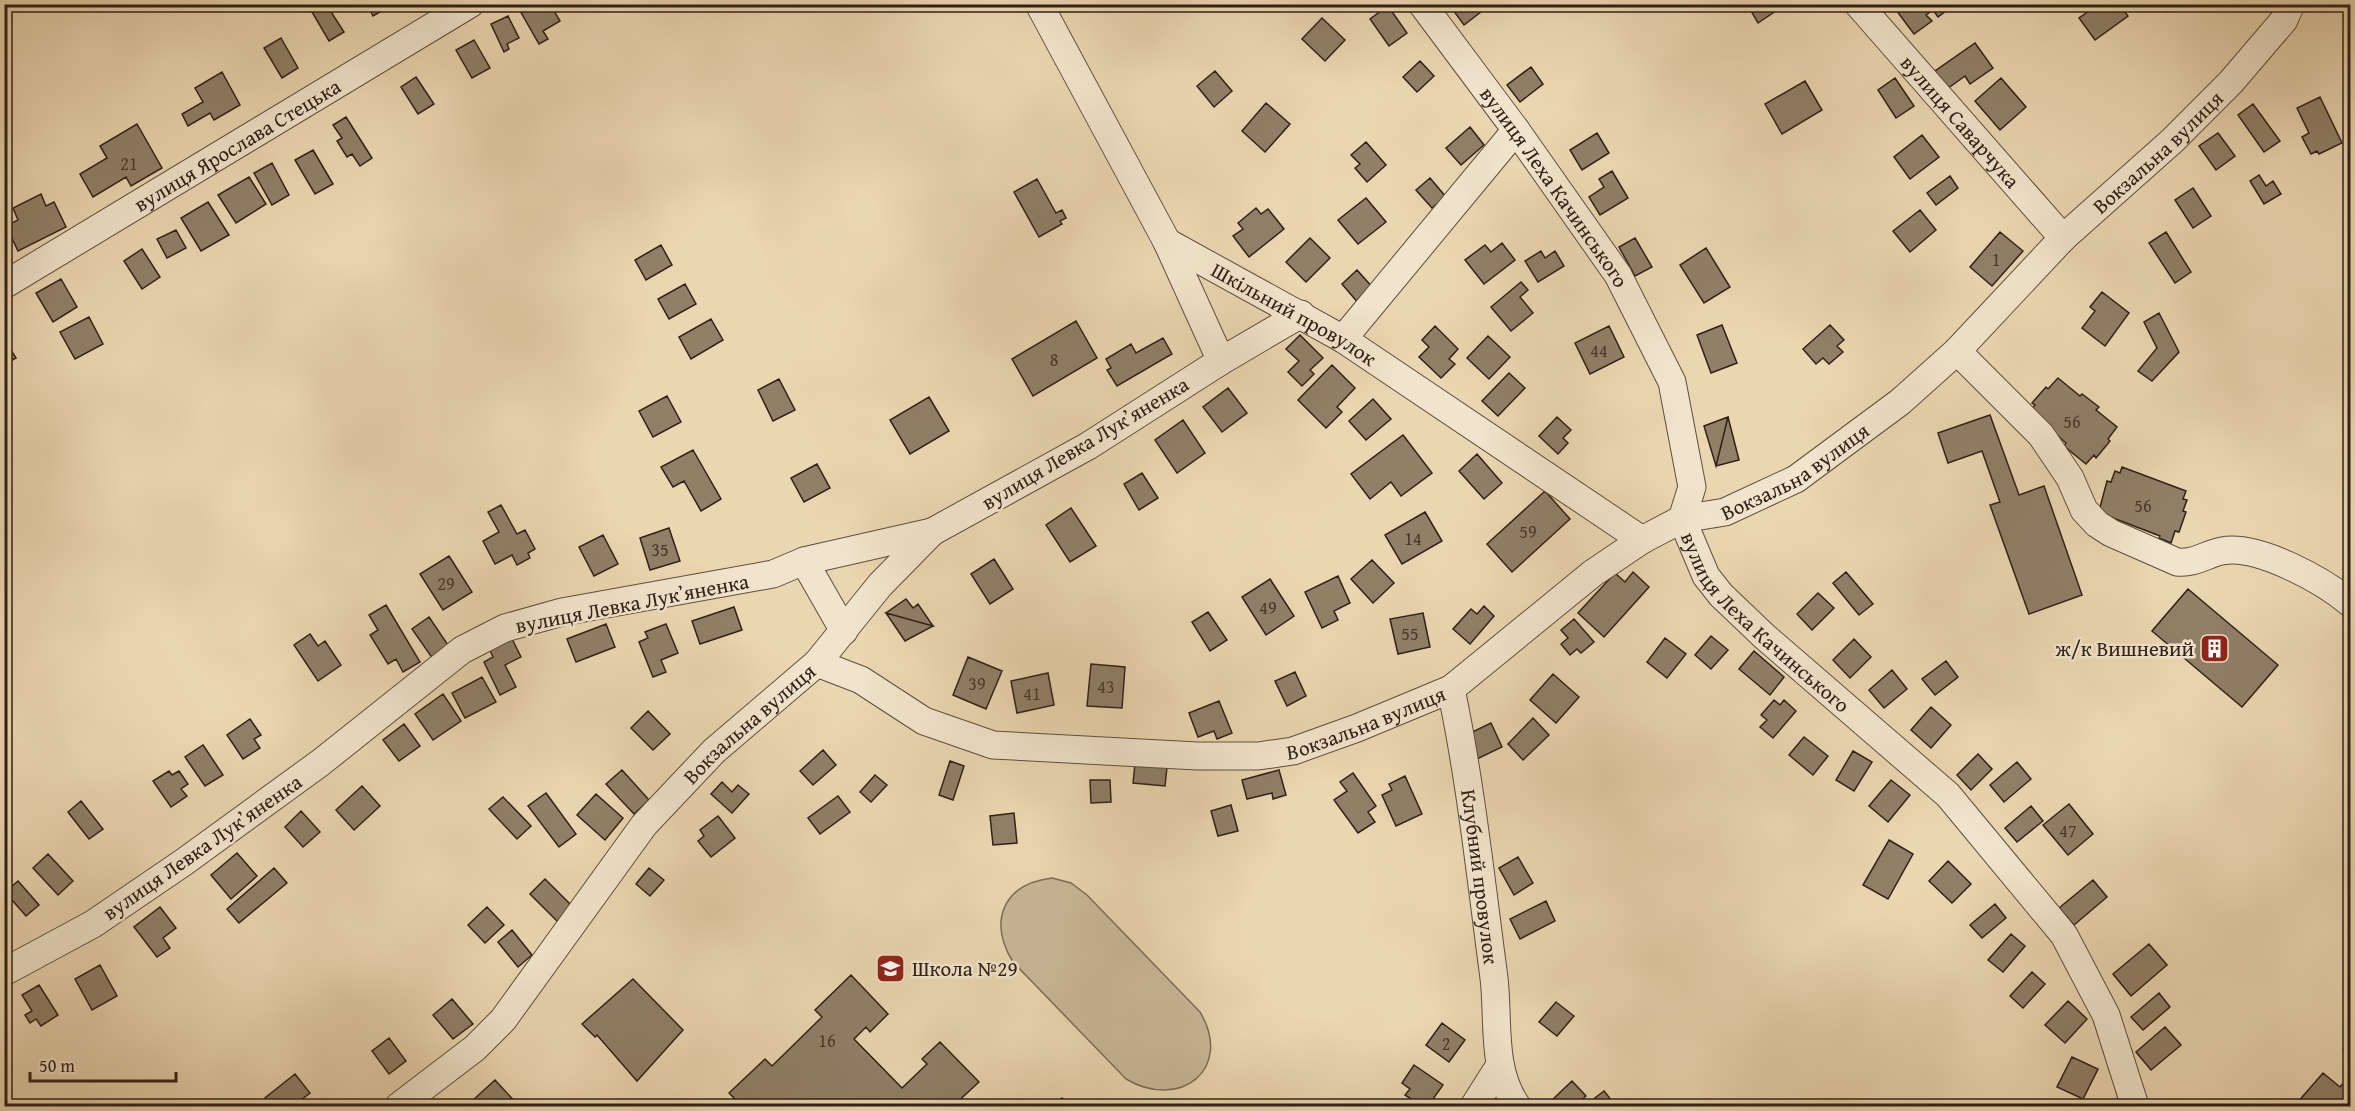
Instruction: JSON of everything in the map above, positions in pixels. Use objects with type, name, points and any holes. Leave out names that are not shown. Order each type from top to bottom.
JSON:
[{"type":"street","name":"вулиця Ярослава Стецька","points":[[4,285],[470,4]]},
{"type":"street","points":[[1039,4],[1167,242],[1221,361]]},
{"type":"street","name":"вулиця Леха Качинського","points":[[1422,4],[1516,130],[1618,275],[1672,382],[1692,487],[1682,519],[1706,576],[1721,595],[1764,636],[1948,795],[2064,935],[2106,1015],[2135,1107]]},
{"type":"street","name":"вулиця Саварчука","points":[[1858,4],[2063,238]]},
{"type":"street","name":"Вокзальна вулиця","points":[[399,1107],[475,1048],[503,1020],[644,825],[714,751],[817,663],[861,680],[924,721],[993,745],[1197,756],[1258,756],[1293,751],[1357,729],[1450,689],[1593,573],[1642,540],[1682,519],[1725,512],[1796,479],[1900,402],[1957,351],[2063,238],[2172,141],[2231,82],[2284,20],[2291,4]]},
{"type":"street","points":[[1343,339],[1516,130]]},
{"type":"street","name":"Шкільний провулок","points":[[1167,242],[1343,339],[1642,540]]},
{"type":"street","name":"вулиця Левка Лукʼяненка","points":[[4,972],[93,924],[184,862],[320,763],[462,651],[505,628],[562,612],[773,574],[804,561],[932,532],[1088,446],[1221,361],[1301,314]]},
{"type":"street","points":[[1957,351],[2042,435],[2070,478],[2084,510],[2111,533],[2177,562],[2188,563],[2221,551],[2236,550],[2277,561],[2331,587],[2350,603]]},
{"type":"street","points":[[817,663],[880,585],[932,532]]},
{"type":"street","points":[[804,561],[844,631]]},
{"type":"street","name":"Клубний провулок","points":[[1450,689],[1483,894],[1496,996],[1500,1065],[1517,1107]]},
{"type":"street","points":[[1474,1107],[1500,1065]]},
{"type":"shaded area","points":[[1052,878],[1071,883],[1087,895],[1200,1012],[1209,1033],[1210,1051],[1206,1067],[1196,1079],[1182,1087],[1165,1090],[1146,1088],[1126,1079],[1013,962],[1005,947],[1002,932],[1001,919],[1005,907],[1012,896],[1022,888]]},
{"type":"building","points":[[313,4],[326,4],[344,32],[329,41],[309,7]]},
{"type":"building","points":[[367,4],[394,4],[373,16]]},
{"type":"building","points":[[527,4],[550,4],[560,21],[543,31],[548,39],[539,44],[519,9]]},
{"type":"building","points":[[1461,4],[1484,4],[1486,8],[1464,25],[1453,10]]},
{"type":"building","points":[[1747,4],[1786,4],[1758,23]]},
{"type":"building","points":[[1904,4],[1949,4],[1951,7],[1938,17],[1933,10],[1926,15],[1932,21],[1914,34],[1896,10]]},
{"type":"building","points":[[2099,4],[2119,4],[2128,16],[2095,40],[2079,18]]},
{"type":"building","points":[[2163,4],[2179,4],[2168,12]]},
{"type":"building","points":[[1388,6],[1407,33],[1389,46],[1370,19]]},
{"type":"building","points":[[508,16],[519,38],[507,44],[509,49],[504,52],[491,24]]},
{"type":"building","points":[[1322,18],[1345,40],[1325,61],[1302,39]]},
{"type":"building","points":[[281,38],[298,68],[282,78],[264,48]]},
{"type":"building","points":[[474,40],[490,68],[472,78],[456,50]]},
{"type":"building","points":[[1975,43],[1993,68],[1970,84],[1965,76],[1947,89],[1935,71]]},
{"type":"building","points":[[1420,61],[1434,76],[1417,92],[1403,77]]},
{"type":"building","points":[[1531,67],[1543,84],[1520,102],[1507,85]]},
{"type":"building","points":[[1215,71],[1232,91],[1214,107],[1197,86]]},
{"type":"building","points":[[222,72],[240,105],[214,120],[210,113],[188,126],[182,114],[203,102],[195,88]]},
{"type":"building","points":[[416,77],[434,104],[418,114],[401,87]]},
{"type":"building","points":[[1895,78],[1914,106],[1896,118],[1878,90]]},
{"type":"building","points":[[2001,78],[2026,107],[2000,130],[1975,101]]},
{"type":"building","points":[[1805,81],[1822,110],[1782,134],[1765,104]]},
{"type":"building","points":[[2320,97],[2342,143],[2319,154],[2317,151],[2311,154],[2302,137],[2309,133],[2297,108]]},
{"type":"building","points":[[1266,103],[1290,124],[1265,152],[1242,131]]},
{"type":"building","points":[[2253,104],[2280,141],[2264,152],[2238,115]]},
{"type":"building","points":[[346,117],[372,158],[360,166],[352,154],[347,157],[337,141],[342,138],[333,125]]},
{"type":"building","points":[[137,124],[162,168],[131,186],[126,177],[93,197],[80,174],[107,158],[100,146]]},
{"type":"building","points":[[1470,127],[1484,145],[1461,165],[1446,148]]},
{"type":"building","points":[[1597,133],[1609,153],[1582,170],[1570,150]]},
{"type":"building","points":[[2218,133],[2235,156],[2216,170],[2199,146]]},
{"type":"building","points":[[1922,135],[1939,157],[1910,179],[1894,157]]},
{"type":"building","points":[[1366,142],[1386,165],[1367,182],[1355,168],[1360,164],[1351,155]]},
{"type":"building","points":[[313,150],[333,184],[315,194],[295,160]]},
{"type":"building","points":[[272,163],[289,195],[272,205],[254,173]]},
{"type":"building","points":[[1612,171],[1628,198],[1600,215],[1589,197],[1604,187],[1599,179]]},
{"type":"building","points":[[2259,175],[2266,186],[2273,181],[2281,194],[2264,204],[2250,181]]},
{"type":"building","points":[[1950,176],[1958,188],[1936,205],[1927,193]]},
{"type":"building","points":[[249,177],[266,204],[236,223],[218,195]]},
{"type":"building","points":[[1430,178],[1446,197],[1432,208],[1416,190]]},
{"type":"building","points":[[1037,179],[1056,213],[1062,210],[1066,218],[1060,221],[1062,224],[1039,237],[1014,192]]},
{"type":"building","points":[[2193,188],[2211,216],[2193,228],[2175,200]]},
{"type":"building","points":[[41,194],[46,206],[54,202],[66,227],[18,251],[6,226],[18,220],[13,208]]},
{"type":"building","points":[[1366,198],[1386,222],[1358,244],[1338,220]]},
{"type":"building","points":[[208,202],[229,235],[201,251],[181,218]]},
{"type":"building","points":[[1256,208],[1261,214],[1268,209],[1284,229],[1249,257],[1233,236],[1243,229],[1238,223]]},
{"type":"building","points":[[1920,210],[1936,230],[1910,252],[1893,231]]},
{"type":"building","points":[[176,230],[186,248],[167,258],[157,239]]},
{"type":"building","points":[[2000,232],[2023,251],[1992,286],[1970,267]]},
{"type":"building","points":[[2166,232],[2191,272],[2175,283],[2149,243]]},
{"type":"building","points":[[1310,238],[1330,258],[1306,282],[1286,262]]},
{"type":"building","points":[[1635,238],[1652,267],[1635,276],[1619,247]]},
{"type":"building","points":[[1502,243],[1515,260],[1484,284],[1465,260],[1485,245],[1491,252]]},
{"type":"building","points":[[661,245],[672,265],[646,280],[635,260]]},
{"type":"building","points":[[1706,248],[1730,287],[1704,303],[1680,265]]},
{"type":"building","points":[[142,249],[160,277],[142,289],[124,261]]},
{"type":"building","points":[[1541,251],[1545,258],[1555,251],[1564,266],[1538,282],[1525,261]]},
{"type":"building","points":[[1357,270],[1374,289],[1359,304],[1342,284]]},
{"type":"building","points":[[61,279],[77,307],[53,322],[36,293]]},
{"type":"building","points":[[1521,282],[1528,290],[1520,297],[1533,313],[1511,331],[1491,307]]},
{"type":"building","points":[[685,284],[696,304],[669,319],[658,299]]},
{"type":"building","points":[[2102,292],[2129,313],[2105,346],[2082,328],[2095,311],[2090,307]]},
{"type":"building","points":[[2159,313],[2179,352],[2152,381],[2138,371],[2157,348],[2144,322]]},
{"type":"building","points":[[89,317],[103,344],[75,359],[60,332]]},
{"type":"building","points":[[711,319],[723,340],[691,359],[679,337]]},
{"type":"building","points":[[1076,321],[1097,358],[1033,396],[1012,359]]},
{"type":"building","points":[[1722,325],[1737,363],[1711,373],[1697,335]]},
{"type":"building","points":[[1830,325],[1844,340],[1837,346],[1843,352],[1829,364],[1823,358],[1816,364],[1803,349]]},
{"type":"building","points":[[1435,326],[1458,349],[1449,359],[1455,364],[1441,378],[1419,357],[1429,347],[1422,340]]},
{"type":"building","points":[[1609,326],[1624,357],[1590,374],[1575,343]]},
{"type":"building","points":[[1300,335],[1323,358],[1310,370],[1314,374],[1302,386],[1288,372],[1299,361],[1286,349]]},
{"type":"building","points":[[1488,336],[1510,357],[1489,379],[1467,358]]},
{"type":"building","points":[[1163,338],[1172,354],[1117,386],[1107,370],[1111,368],[1106,359],[1131,344],[1136,353]]},
{"type":"building","points":[[4,339],[16,358],[4,365]]},
{"type":"building","points":[[1332,365],[1355,388],[1337,407],[1342,412],[1326,428],[1298,400]]},
{"type":"building","points":[[1509,373],[1525,388],[1498,416],[1482,401]]},
{"type":"building","points":[[2058,378],[2080,396],[2082,394],[2099,407],[2096,410],[2117,427],[2108,439],[2110,441],[2096,458],[2094,455],[2086,464],[2064,446],[2066,443],[2054,432],[2027,415],[2035,405],[2032,403],[2046,387],[2048,389]]},
{"type":"building","points":[[779,379],[795,410],[773,421],[758,390]]},
{"type":"building","points":[[1228,388],[1247,413],[1222,432],[1203,407]]},
{"type":"building","points":[[667,396],[681,422],[653,437],[639,411]]},
{"type":"building","points":[[929,397],[949,431],[910,454],[890,420]]},
{"type":"building","points":[[1373,399],[1391,419],[1366,440],[1349,421]]},
{"type":"building","points":[[1990,415],[2019,495],[2044,486],[2082,595],[2029,614],[1990,505],[2000,502],[1982,451],[1948,463],[1938,433]]},
{"type":"building","points":[[1557,417],[1571,430],[1563,438],[1568,443],[1558,454],[1539,436]]},
{"type":"building","points":[[1728,417],[1739,460],[1716,466]]},
{"type":"building","points":[[1728,417],[1716,466],[1704,426]]},
{"type":"building","points":[[1183,420],[1205,453],[1177,473],[1155,440]]},
{"type":"building","points":[[1403,435],[1432,473],[1401,496],[1391,482],[1370,499],[1351,474]]},
{"type":"building","points":[[693,450],[721,499],[701,511],[684,481],[673,487],[661,467]]},
{"type":"building","points":[[1477,454],[1502,483],[1484,499],[1459,471]]},
{"type":"building","points":[[817,464],[830,488],[804,502],[791,478]]},
{"type":"building","points":[[2122,467],[2186,491],[2183,499],[2187,500],[2183,511],[2186,512],[2179,532],[2175,531],[2171,543],[2159,538],[2160,536],[2108,516],[2098,515],[2107,481],[2111,482],[2115,471],[2120,473]]},
{"type":"building","points":[[1142,473],[1158,498],[1139,510],[1124,484]]},
{"type":"building","points":[[1545,491],[1570,519],[1512,572],[1487,544]]},
{"type":"building","points":[[501,505],[517,534],[525,530],[535,549],[528,553],[530,558],[517,565],[512,555],[495,564],[483,541],[499,532],[488,512]]},
{"type":"building","points":[[1071,508],[1096,546],[1070,562],[1046,525]]},
{"type":"building","points":[[1425,512],[1442,541],[1402,564],[1385,535]]},
{"type":"building","points":[[669,528],[680,561],[650,570],[640,538]]},
{"type":"building","points":[[603,535],[618,564],[594,576],[579,547]]},
{"type":"building","points":[[449,556],[472,592],[443,610],[420,574]]},
{"type":"building","points":[[994,559],[1013,589],[990,604],[971,574]]},
{"type":"building","points":[[1372,560],[1394,583],[1373,603],[1351,579]]},
{"type":"building","points":[[1633,572],[1649,587],[1604,637],[1578,613],[1615,573],[1625,582]]},
{"type":"building","points":[[1846,572],[1873,604],[1859,615],[1833,583]]},
{"type":"building","points":[[1338,576],[1350,603],[1334,611],[1338,620],[1322,628],[1305,592]]},
{"type":"building","points":[[1270,579],[1294,616],[1266,635],[1242,597]]},
{"type":"building","name":"ж/к Вишневий","points":[[2188,589],[2278,665],[2242,707],[2152,631]]},
{"type":"building","points":[[1818,593],[1834,608],[1812,630],[1797,614]]},
{"type":"building","points":[[906,599],[913,608],[918,604],[933,626],[886,613]]},
{"type":"building","points":[[386,605],[420,662],[403,672],[396,659],[388,664],[370,635],[378,630],[369,615]]},
{"type":"building","points":[[1484,606],[1494,616],[1470,644],[1453,629],[1471,609],[1477,614]]},
{"type":"building","points":[[734,607],[742,630],[700,644],[692,621]]},
{"type":"building","points":[[1208,612],[1227,640],[1210,651],[1192,622]]},
{"type":"building","points":[[886,613],[933,626],[905,641]]},
{"type":"building","points":[[1423,613],[1430,647],[1398,654],[1390,619]]},
{"type":"building","points":[[429,617],[450,648],[433,659],[412,629]]},
{"type":"building","points":[[1574,619],[1594,642],[1581,653],[1577,649],[1570,655],[1561,644],[1568,638],[1561,630]]},
{"type":"building","points":[[606,624],[615,647],[576,662],[567,639]]},
{"type":"building","points":[[666,624],[678,653],[661,660],[666,672],[653,677],[639,642],[648,638],[645,632]]},
{"type":"building","points":[[310,634],[318,646],[325,641],[341,665],[318,681],[294,645]]},
{"type":"building","points":[[1711,636],[1728,650],[1711,669],[1695,655]]},
{"type":"building","points":[[511,637],[521,657],[505,665],[516,687],[500,695],[484,662],[493,657],[489,648]]},
{"type":"building","points":[[1665,638],[1686,654],[1667,678],[1647,662]]},
{"type":"building","points":[[1854,639],[1871,657],[1850,678],[1833,660]]},
{"type":"building","points":[[1754,651],[1784,677],[1770,695],[1739,669]]},
{"type":"building","points":[[968,657],[1002,671],[986,709],[953,695]]},
{"type":"building","points":[[1946,661],[1958,677],[1935,695],[1922,679]]},
{"type":"building","points":[[1091,664],[1125,667],[1122,708],[1087,706]]},
{"type":"building","points":[[1892,670],[1907,689],[1884,708],[1869,690]]},
{"type":"building","points":[[1295,672],[1306,696],[1287,706],[1275,681]]},
{"type":"building","points":[[1048,673],[1054,705],[1017,713],[1011,681]]},
{"type":"building","points":[[1553,674],[1579,697],[1556,723],[1530,700]]},
{"type":"building","points":[[482,677],[496,702],[465,718],[452,693]]},
{"type":"building","points":[[443,694],[461,721],[433,740],[415,714]]},
{"type":"building","points":[[1774,700],[1780,705],[1784,700],[1796,711],[1773,738],[1760,727],[1767,720],[1761,715]]},
{"type":"building","points":[[1219,701],[1232,733],[1217,739],[1214,731],[1198,737],[1189,713]]},
{"type":"building","points":[[1931,707],[1951,725],[1931,748],[1911,730]]},
{"type":"building","points":[[648,711],[670,734],[653,750],[631,728]]},
{"type":"building","points":[[1533,718],[1549,735],[1523,760],[1508,744]]},
{"type":"building","points":[[250,719],[261,735],[254,739],[260,748],[243,759],[227,735]]},
{"type":"building","points":[[1491,723],[1502,747],[1477,759],[1466,735]]},
{"type":"building","points":[[404,724],[420,746],[399,761],[383,740]]},
{"type":"building","points":[[1804,737],[1828,756],[1813,775],[1789,755]]},
{"type":"building","points":[[203,745],[223,775],[205,786],[185,757]]},
{"type":"building","points":[[823,750],[836,765],[813,785],[800,771]]},
{"type":"building","points":[[1853,751],[1872,762],[1854,791],[1836,780]]},
{"type":"building","points":[[1978,754],[1992,769],[1971,790],[1957,775]]},
{"type":"building","points":[[950,761],[964,766],[953,800],[939,795]]},
{"type":"building","points":[[2017,762],[2031,779],[2004,802],[1990,785]]},
{"type":"building","points":[[1135,764],[1167,767],[1165,786],[1133,783]]},
{"type":"building","points":[[622,770],[649,800],[634,814],[606,784]]},
{"type":"building","points":[[1279,770],[1286,795],[1273,799],[1272,793],[1247,799],[1242,780]]},
{"type":"building","points":[[169,771],[172,775],[179,771],[188,784],[181,789],[187,796],[171,807],[153,781]]},
{"type":"building","points":[[1353,773],[1376,806],[1368,812],[1375,822],[1358,833],[1334,800],[1347,791],[1340,782]]},
{"type":"building","points":[[875,775],[887,785],[871,802],[860,792]]},
{"type":"building","points":[[1405,776],[1422,814],[1396,826],[1382,795],[1392,790],[1389,784]]},
{"type":"building","points":[[1090,780],[1110,780],[1111,802],[1091,803]]},
{"type":"building","points":[[1891,780],[1910,795],[1888,822],[1869,806]]},
{"type":"building","points":[[722,782],[732,792],[738,785],[749,794],[732,813],[711,794]]},
{"type":"building","points":[[362,786],[380,806],[354,830],[336,810]]},
{"type":"building","points":[[546,793],[576,834],[559,847],[528,806]]},
{"type":"building","points":[[596,794],[623,818],[605,840],[577,815]]},
{"type":"building","points":[[838,796],[850,812],[820,834],[808,818]]},
{"type":"building","points":[[503,797],[531,826],[517,839],[489,809]]},
{"type":"building","points":[[81,801],[103,829],[89,839],[68,812]]},
{"type":"building","points":[[2069,804],[2093,834],[2068,855],[2043,825]]},
{"type":"building","points":[[1231,805],[1238,831],[1218,836],[1211,811]]},
{"type":"building","points":[[2031,806],[2043,821],[2017,842],[2005,828]]},
{"type":"building","points":[[301,811],[320,832],[303,847],[285,827]]},
{"type":"building","points":[[1014,813],[1017,843],[993,845],[990,816]]},
{"type":"building","points":[[718,816],[735,838],[711,857],[698,841],[704,836],[700,830]]},
{"type":"building","points":[[1889,840],[1913,854],[1888,899],[1863,885]]},
{"type":"building","points":[[237,853],[257,876],[231,899],[211,875]]},
{"type":"building","points":[[48,854],[73,881],[58,895],[33,868]]},
{"type":"building","points":[[1518,857],[1533,883],[1514,895],[1499,868]]},
{"type":"building","points":[[1948,861],[1971,884],[1952,903],[1929,881]]},
{"type":"building","points":[[274,868],[287,883],[239,923],[227,909]]},
{"type":"building","points":[[649,868],[664,880],[650,896],[636,884]]},
{"type":"building","points":[[545,879],[573,907],[558,922],[530,894]]},
{"type":"building","points":[[2093,880],[2107,897],[2074,925],[2059,908]]},
{"type":"building","points":[[18,881],[39,905],[26,916],[5,892]]},
{"type":"building","points":[[1546,901],[1555,921],[1520,939],[1510,919]]},
{"type":"building","points":[[1995,904],[2006,918],[1982,938],[1970,925]]},
{"type":"building","points":[[160,907],[176,928],[163,938],[170,948],[157,957],[134,927]]},
{"type":"building","points":[[487,907],[504,925],[485,943],[468,925]]},
{"type":"building","points":[[512,930],[532,955],[518,967],[498,942]]},
{"type":"building","points":[[2011,934],[2025,946],[2003,972],[1988,960]]},
{"type":"building","points":[[2149,944],[2167,965],[2131,996],[2113,974]]},
{"type":"building","points":[[100,965],[117,996],[92,1010],[75,979]]},
{"type":"building","points":[[2032,972],[2045,984],[2023,1008],[2010,996]]},
{"type":"building","points":[[851,975],[888,1014],[870,1032],[866,1027],[854,1039],[902,1088],[927,1064],[922,1059],[940,1042],[979,1082],[953,1106],[796,1106],[790,1101],[784,1106],[742,1106],[729,1093],[765,1059],[772,1066],[822,1017],[815,1010]]},
{"type":"building","points":[[633,979],[683,1030],[637,1081],[597,1035],[595,1037],[582,1024]]},
{"type":"building","points":[[39,985],[58,1015],[41,1026],[36,1019],[30,1023],[25,1015],[32,1011],[22,995]]},
{"type":"building","points":[[2159,993],[2170,1007],[2143,1030],[2131,1017]]},
{"type":"building","points":[[452,999],[473,1024],[453,1039],[433,1015]]},
{"type":"building","points":[[2068,1001],[2087,1019],[2065,1043],[2045,1025]]},
{"type":"building","points":[[1556,1002],[1574,1016],[1557,1036],[1539,1022]]},
{"type":"building","points":[[1442,1023],[1465,1040],[1449,1062],[1426,1045]]},
{"type":"building","points":[[2165,1027],[2181,1045],[2151,1070],[2136,1052]]},
{"type":"building","points":[[389,1038],[406,1061],[389,1074],[372,1051]]},
{"type":"building","points":[[2350,1041],[2350,1056],[2343,1050]]},
{"type":"building","points":[[2072,1057],[2098,1069],[2083,1099],[2057,1087]]},
{"type":"building","points":[[1414,1065],[1443,1085],[1428,1106],[1422,1106],[1405,1095],[1410,1089],[1402,1083]]},
{"type":"building","points":[[2323,1073],[2340,1087],[2350,1075],[2350,1106],[2301,1106],[2297,1103]]},
{"type":"building","points":[[295,1074],[310,1093],[293,1106],[271,1106],[265,1098]]},
{"type":"building","points":[[495,1080],[519,1106],[477,1106],[472,1101]]},
{"type":"building","points":[[1572,1081],[1586,1096],[1575,1106],[1548,1104]]},
{"type":"building","points":[[1604,1091],[1616,1106],[1589,1106],[1587,1104]]},
{"type":"building","points":[[1062,1098],[1071,1106],[1053,1106]]},
{"type":"place","name":"ж/к Вишневий","points":[[2215,648]]},
{"type":"place","name":"Школа №29","points":[[891,968]]}]
